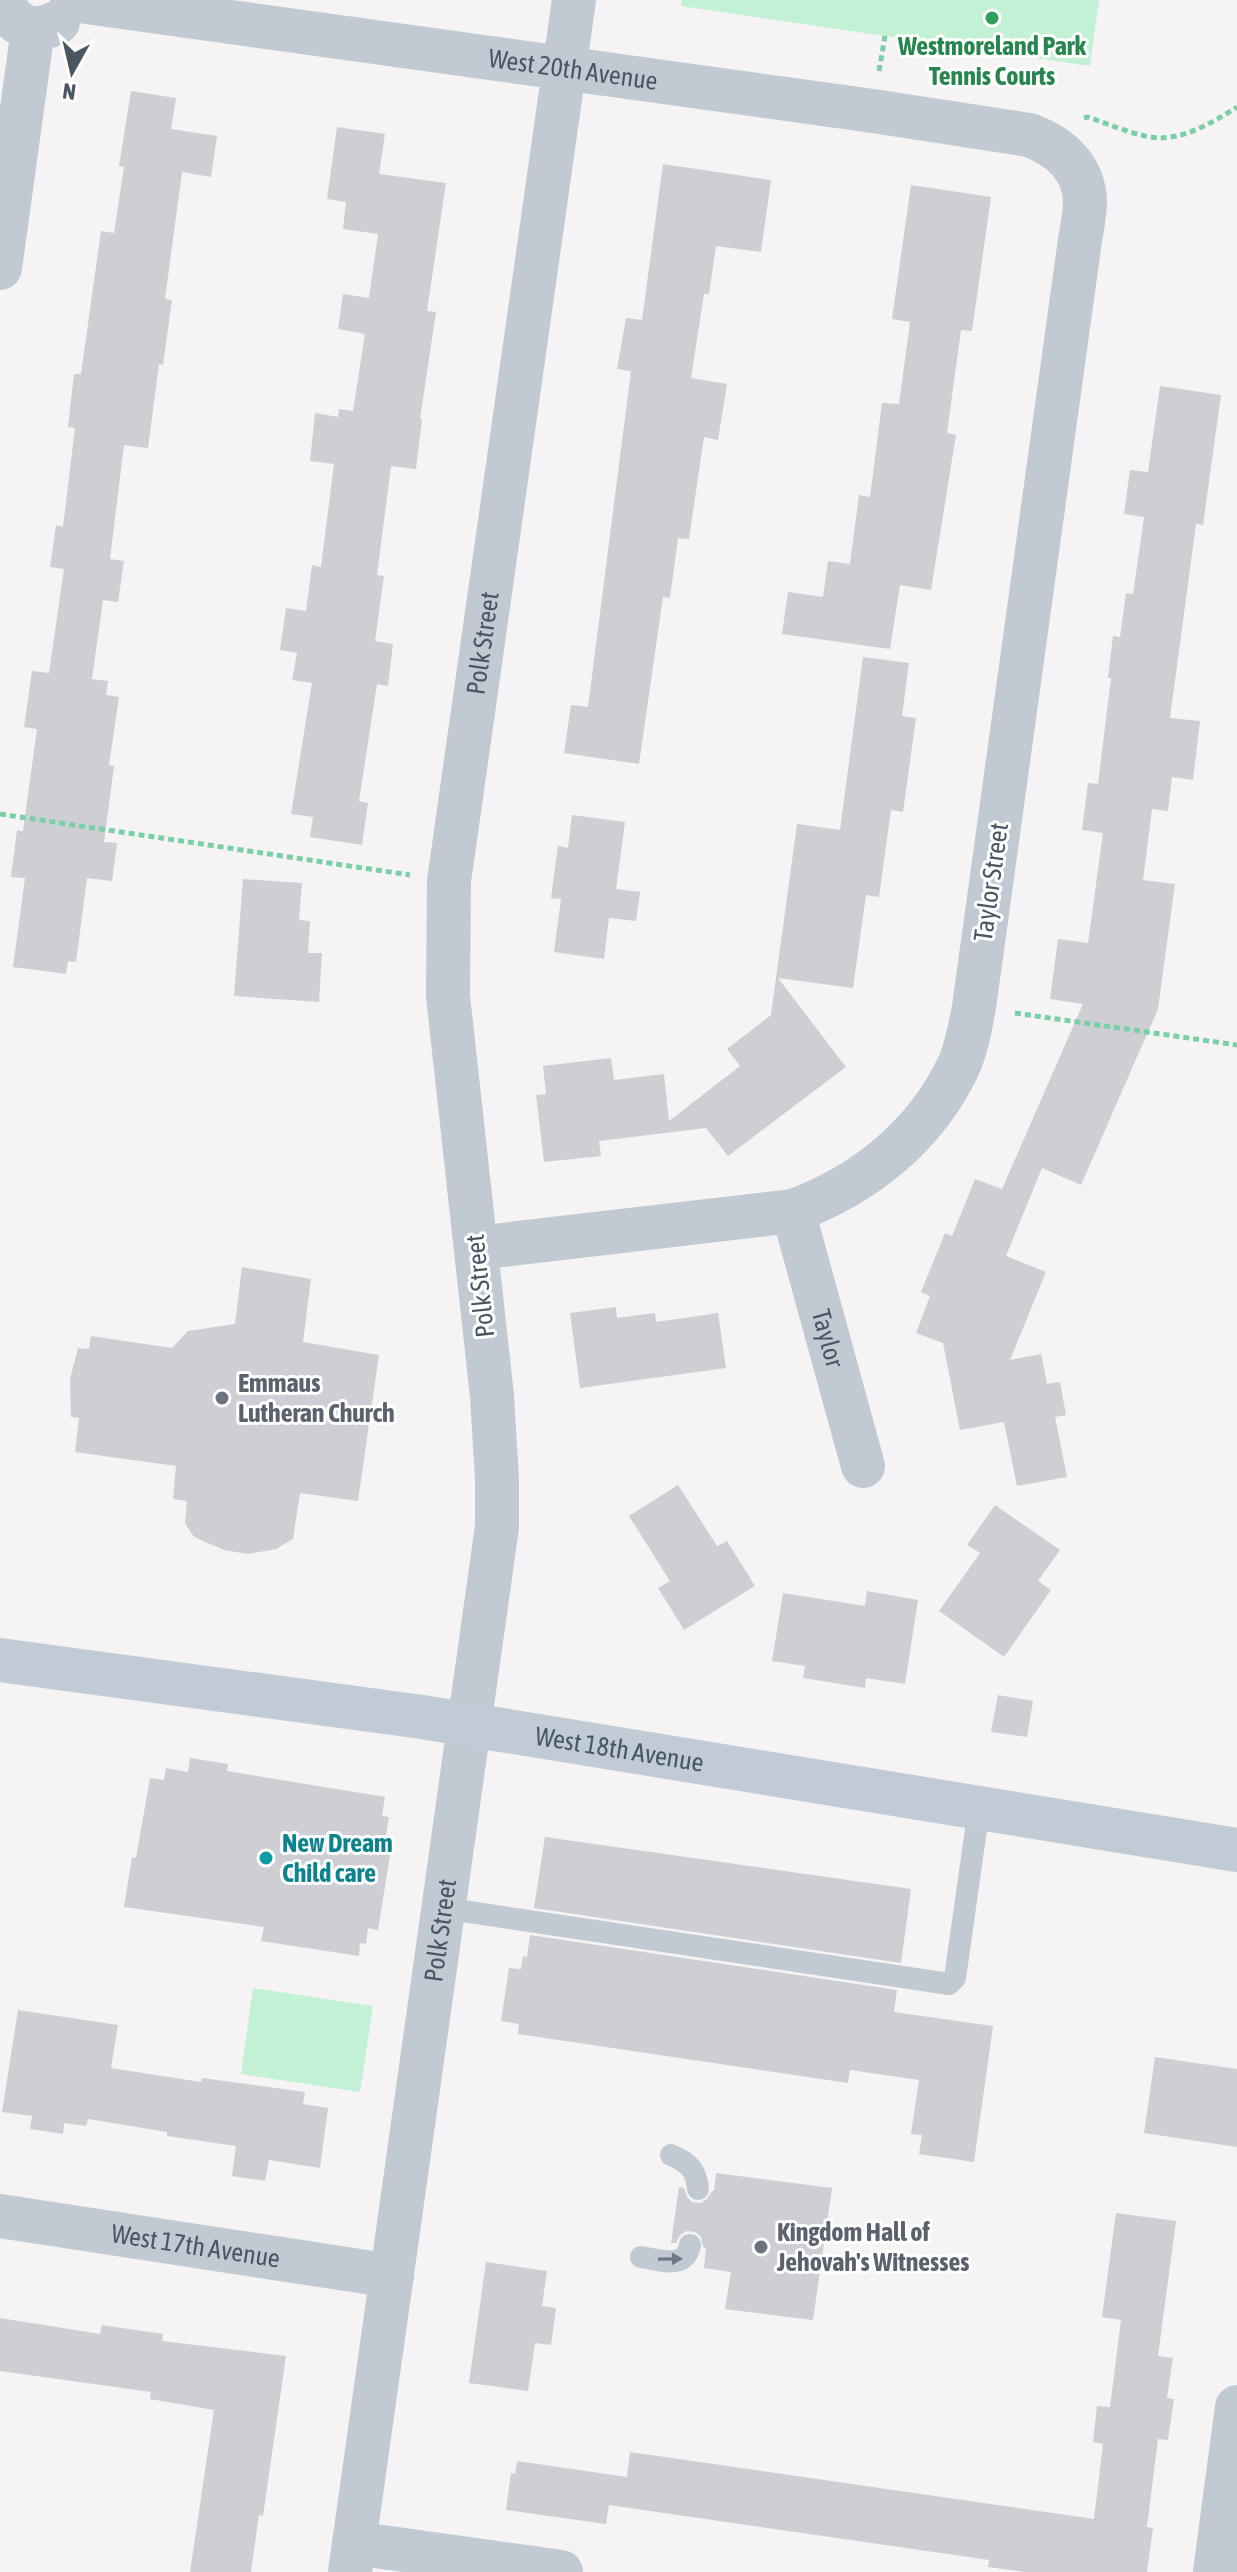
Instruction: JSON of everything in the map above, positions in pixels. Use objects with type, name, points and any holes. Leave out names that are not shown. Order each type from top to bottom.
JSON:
[{"type":"main road","name":"West 18th Avenue","points":[[0,1660],[469,1724],[1237,1850]]},
{"type":"street","points":[[0,268],[19,14],[46,28],[58,23],[66,14],[71,0]]},
{"type":"street","name":"West 20th Avenue","points":[[71,0],[873,111],[1029,135],[1058,150]]},
{"type":"street","name":"Polk Street","points":[[352,2558],[497,1527],[492,1396],[448,996],[449,881],[574,0]]},
{"type":"street","name":"Taylor Street","points":[[476,1248],[793,1211],[827,1199],[856,1182],[897,1149],[924,1121],[959,1065],[974,1007],[1084,214],[1081,182],[1058,150]]},
{"type":"street","name":"Taylor","points":[[793,1211],[863,1466]]},
{"type":"street","name":"West 17th Avenue","points":[[0,2216],[392,2276]]},
{"type":"street","points":[[1215,2572],[1237,2407]]},
{"type":"street","points":[[352,2558],[561,2572]]},
{"type":"lane","points":[[443,1908],[949,1984],[955,1978],[979,1808]]},
{"type":"lane","points":[[671,2155],[692,2166],[698,2189]]},
{"type":"lane","points":[[641,2257],[673,2262],[682,2260],[686,2258],[690,2245]]},
{"type":"path","points":[[1058,150],[1066,123],[1088,117],[1159,138],[1176,136],[1210,124],[1237,107]]},
{"type":"path","points":[[0,814],[449,881]]},
{"type":"path","points":[[974,1007],[1237,1045]]},
{"type":"green space","name":"Westmoreland Park Tennis Courts","points":[[682,0],[1099,0],[1090,66],[681,6]]},
{"type":"green space","points":[[253,1988],[373,2006],[360,2092],[241,2074]]},
{"type":"building","points":[[131,91],[176,98],[171,129],[217,136],[211,177],[182,172],[165,299],[172,300],[163,365],[159,364],[148,448],[124,445],[110,559],[124,561],[118,602],[103,600],[92,679],[108,681],[106,695],[119,697],[109,765],[114,766],[104,842],[117,843],[112,881],[87,878],[76,962],[68,961],[66,974],[13,967],[25,878],[11,877],[17,830],[23,831],[37,729],[24,727],[32,671],[49,673],[64,569],[50,567],[56,525],[63,527],[75,428],[68,427],[74,374],[81,374],[101,231],[114,233],[124,167],[119,166]]},
{"type":"building","points":[[337,127],[385,134],[379,174],[446,183],[427,311],[436,312],[416,469],[391,466],[377,575],[384,576],[375,641],[393,644],[388,686],[377,684],[359,801],[368,803],[362,845],[310,837],[313,817],[291,814],[312,683],[292,680],[297,653],[280,650],[286,608],[306,611],[312,565],[321,567],[334,464],[310,461],[315,413],[338,417],[339,409],[353,411],[365,334],[338,329],[343,294],[369,298],[378,234],[343,229],[346,202],[327,199]]},
{"type":"building","points":[[663,164],[771,180],[761,252],[716,246],[709,294],[704,294],[691,378],[727,384],[718,440],[704,437],[689,539],[678,538],[670,598],[663,597],[639,764],[564,753],[571,705],[588,707],[631,371],[617,369],[626,318],[642,320]]},
{"type":"building","points":[[911,185],[991,197],[972,331],[961,330],[947,433],[956,435],[931,590],[900,585],[890,649],[782,634],[788,592],[823,597],[828,561],[850,564],[859,495],[870,497],[882,403],[899,404],[910,322],[892,319]]},
{"type":"building","points":[[1160,386],[1221,395],[1203,525],[1196,524],[1170,718],[1200,721],[1193,780],[1172,777],[1168,811],[1152,809],[1143,880],[1175,884],[1158,1009],[1081,1185],[1042,1168],[1006,1256],[1046,1272],[1010,1360],[1041,1354],[1047,1384],[1060,1382],[1066,1415],[1055,1417],[1067,1477],[1017,1486],[1004,1422],[960,1430],[943,1343],[916,1333],[930,1296],[921,1292],[945,1233],[952,1236],[975,1179],[1002,1189],[1083,1004],[1050,999],[1058,939],[1088,943],[1103,833],[1082,830],[1088,783],[1098,784],[1113,636],[1120,637],[1126,593],[1133,594],[1144,517],[1124,514],[1130,470],[1148,472]]},
{"type":"building","points":[[863,657],[909,663],[902,716],[916,718],[903,812],[891,810],[879,897],[866,895],[853,988],[778,978],[846,1067],[728,1156],[706,1128],[599,1141],[601,1156],[544,1162],[536,1095],[546,1094],[543,1066],[611,1058],[614,1080],[664,1074],[669,1121],[740,1066],[727,1049],[771,1015],[797,824],[840,830]]},
{"type":"building","points":[[572,815],[625,822],[616,889],[640,892],[636,921],[609,918],[604,959],[554,952],[561,899],[551,898],[558,846],[568,848]]},
{"type":"building","points":[[243,879],[302,883],[299,920],[310,921],[308,953],[322,953],[319,1002],[234,996]]},
{"type":"building","name":"Emmaus Lutheran Church","points":[[242,1267],[311,1279],[303,1342],[379,1355],[358,1501],[300,1493],[293,1539],[276,1549],[248,1554],[224,1550],[194,1537],[185,1523],[187,1501],[173,1499],[176,1466],[75,1452],[79,1418],[71,1417],[70,1379],[78,1348],[89,1349],[91,1336],[172,1348],[188,1331],[235,1324]]},
{"type":"building","points":[[616,1307],[617,1318],[655,1313],[656,1322],[718,1313],[726,1368],[580,1388],[570,1313]]},
{"type":"building","points":[[678,1485],[717,1546],[727,1541],[755,1586],[684,1630],[658,1588],[670,1581],[629,1516]]},
{"type":"building","points":[[995,1505],[1060,1550],[1038,1581],[1051,1590],[1004,1657],[939,1611],[980,1553],[967,1545]]},
{"type":"building","points":[[867,1591],[918,1600],[905,1684],[866,1678],[865,1688],[803,1678],[805,1666],[772,1661],[783,1593],[865,1606]]},
{"type":"building","points":[[998,1695],[1033,1701],[1027,1737],[991,1732]]},
{"type":"building","name":"New Dream Child care","points":[[190,1758],[228,1764],[227,1771],[385,1797],[382,1816],[389,1817],[384,1848],[391,1849],[378,1930],[368,1928],[366,1944],[360,1943],[359,1956],[261,1941],[264,1927],[124,1907],[150,1778],[164,1780],[166,1768],[188,1772]]},
{"type":"building","points":[[545,1837],[911,1889],[901,1963],[534,1908]]},
{"type":"building","points":[[530,1935],[897,1990],[894,2012],[993,2026],[974,2162],[919,2154],[922,2135],[911,2134],[919,2080],[850,2070],[848,2083],[518,2034],[519,2024],[501,2021],[509,1968],[521,1969],[523,1956],[527,1957]]},
{"type":"building","points":[[18,2010],[118,2025],[111,2068],[201,2082],[202,2078],[305,2092],[303,2104],[328,2108],[320,2168],[269,2160],[265,2181],[232,2176],[236,2146],[167,2136],[167,2132],[88,2119],[86,2126],[64,2123],[63,2134],[30,2129],[32,2116],[2,2112]]},
{"type":"building","points":[[1155,2057],[1237,2069],[1237,2147],[1144,2133]]},
{"type":"building","name":"Kingdom Hall of Jehovah's Witnesses","points":[[716,2173],[832,2188],[813,2320],[725,2309],[731,2272],[704,2268],[706,2248],[695,2232],[687,2231],[680,2235],[676,2243],[671,2243],[679,2187],[684,2188],[692,2202],[701,2203],[714,2191]]},
{"type":"building","points":[[1116,2213],[1176,2221],[1158,2356],[1173,2358],[1167,2398],[1174,2399],[1168,2440],[1158,2439],[1147,2527],[1153,2528],[1147,2572],[1025,2572],[988,2567],[989,2560],[609,2505],[606,2524],[506,2510],[511,2473],[515,2474],[517,2461],[627,2477],[630,2452],[1094,2519],[1103,2444],[1093,2442],[1097,2406],[1110,2407],[1121,2320],[1102,2317]]},
{"type":"building","points":[[486,2262],[547,2271],[542,2306],[556,2308],[551,2345],[535,2343],[528,2391],[469,2383]]},
{"type":"building","points":[[0,2318],[100,2334],[102,2325],[163,2334],[162,2341],[286,2356],[263,2516],[259,2515],[251,2572],[190,2572],[214,2410],[150,2399],[151,2392],[0,2371]]},
{"type":"place","name":"Westmoreland Park Tennis Courts","points":[[992,18]]},
{"type":"place","name":"Emmaus Lutheran Church","points":[[222,1398]]},
{"type":"place","name":"New Dream Child care","points":[[266,1858]]},
{"type":"place","name":"Kingdom Hall of Jehovah's Witnesses","points":[[761,2247]]}]
